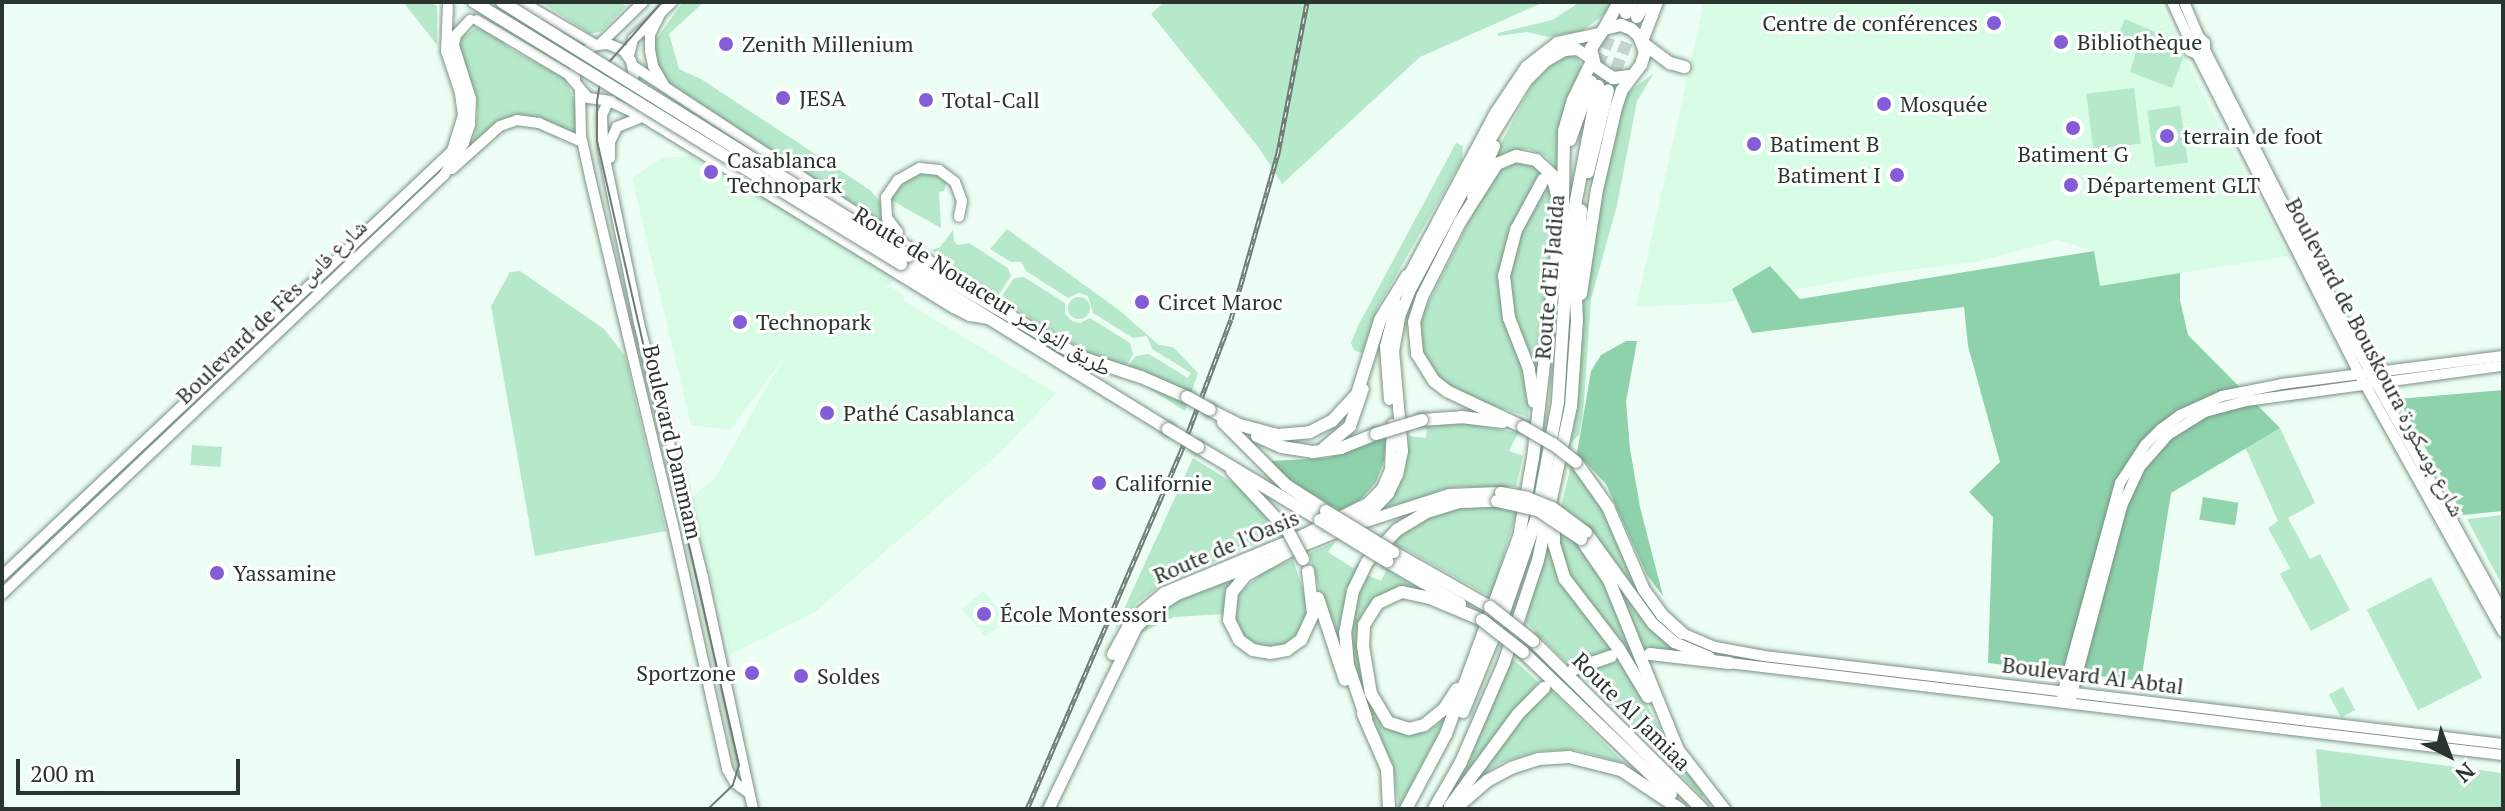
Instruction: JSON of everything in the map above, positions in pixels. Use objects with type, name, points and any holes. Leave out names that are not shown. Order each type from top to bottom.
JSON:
[{"type":"highway","name":"Route de Nouaceur طريق النواصر","points":[[474,2],[992,313],[1168,429],[1323,516]]},
{"type":"highway","name":"Route de Nouaceur طريق النواصر","points":[[500,2],[905,260]]},
{"type":"highway","points":[[1406,809],[1446,734],[1511,563],[1533,458],[1563,204],[1566,119],[1592,60],[1591,48],[1601,31],[1627,8],[1646,2]]},
{"type":"highway","points":[[1577,321],[1597,190],[1616,108],[1632,74],[1643,61],[1642,42],[1657,2]]},
{"type":"highway","points":[[1601,31],[1626,26],[1670,63],[1684,67]]},
{"type":"highway","points":[[1592,60],[1608,77],[1670,63]]},
{"type":"highway","points":[[1570,140],[1599,86]]},
{"type":"highway","name":"Route d'El Jadida","points":[[1550,470],[1571,406],[1577,321],[1575,279],[1582,203],[1599,86]]},
{"type":"highway","name":"Route d'El Jadida","points":[[1550,470],[1558,402],[1568,242],[1599,86]]},
{"type":"highway","points":[[1558,230],[1558,197],[1552,175],[1543,163],[1523,156],[1509,157],[1492,169],[1460,222],[1419,304],[1414,322],[1415,346],[1424,368],[1441,386],[1518,426],[1576,462],[1608,507],[1644,590],[1662,615],[1682,633]]},
{"type":"highway","points":[[1533,458],[1532,380],[1509,318],[1504,276],[1516,230],[1543,180]]},
{"type":"highway","points":[[1313,452],[1335,441],[1350,426],[1360,404],[1380,320],[1407,276]]},
{"type":"highway","name":"Route de Nouaceur طريق النواصر","points":[[992,313],[1080,357],[1141,377],[1210,410]]},
{"type":"highway","points":[[1240,425],[1286,436],[1318,429],[1346,409],[1364,378]]},
{"type":"highway","points":[[1210,410],[1282,447],[1313,452],[1341,448],[1422,420],[1461,417],[1518,426]]},
{"type":"highway","points":[[1210,410],[1286,485],[1323,516],[1482,620]]},
{"type":"highway","points":[[1226,463],[1288,531],[1306,565],[1338,662],[1366,718]]},
{"type":"highway","points":[[1550,470],[1553,534],[1561,571],[1619,649],[1688,765],[1724,809]]},
{"type":"highway","points":[[1413,809],[1447,747],[1506,606],[1550,470]]},
{"type":"highway","points":[[1434,809],[1472,740],[1510,649],[1538,560],[1550,470]]},
{"type":"highway","points":[[1389,809],[1387,769],[1351,675],[1345,633],[1353,591],[1367,562],[1397,530],[1427,512],[1460,502],[1499,496],[1548,515],[1584,536],[1609,580],[1667,726]]},
{"type":"highway","points":[[1293,549],[1252,570],[1236,586],[1228,615],[1239,640],[1253,650],[1270,653],[1287,650],[1301,640],[1313,614],[1306,565]]},
{"type":"highway","name":"Route Al Jamiaa","points":[[1390,557],[1490,607],[1533,641],[1702,809]]},
{"type":"highway","points":[[1469,674],[1444,709],[1430,722],[1409,729],[1392,725],[1380,715],[1371,694],[1363,646],[1364,625],[1378,603],[1402,592],[1430,598],[1482,620]]},
{"type":"highway","name":"Route Al Jamiaa","points":[[1482,620],[1523,652],[1683,809]]},
{"type":"highway","points":[[1650,654],[1729,663]]},
{"type":"highway","points":[[1574,669],[1611,656]]},
{"type":"highway","points":[[1448,809],[1511,723],[1544,688]]},
{"type":"highway","points":[[1455,809],[1487,781],[1511,768],[1539,759],[1569,757],[1621,770],[1683,809]]},
{"type":"main road","points":[[474,20],[489,14],[500,2]]},
{"type":"main road","points":[[447,4],[460,17],[474,20],[529,49],[578,85],[593,101],[610,102],[643,117],[943,302],[970,316],[992,313],[988,297],[668,90],[616,46],[598,44],[522,2]]},
{"type":"main road","points":[[578,85],[578,58],[598,44],[642,2]]},
{"type":"main road","points":[[610,102],[627,92],[634,75],[631,61],[633,39],[672,2]]},
{"type":"main road","points":[[2172,2],[2194,39]]},
{"type":"main road","points":[[2184,2],[2194,39]]},
{"type":"main road","name":"Boulevard de Fès شارع فاس","points":[[2,576],[452,151],[463,115],[460,93],[446,51],[447,4]]},
{"type":"main road","points":[[662,10],[650,35],[650,50],[656,73],[668,90]]},
{"type":"main road","name":"Boulevard de Fès شارع فاس","points":[[2,594],[444,175],[464,143],[470,124],[471,99],[454,45],[456,35],[474,20]]},
{"type":"main road","name":"Route de l'Oasis","points":[[1080,737],[1120,639],[1145,605],[1181,583],[1347,515],[1367,503],[1382,488],[1390,469],[1394,444],[1385,346],[1391,317],[1407,276],[1495,112],[1526,66],[1557,42],[1601,31]]},
{"type":"main road","name":"Boulevard de Bouskoura شارع بوسكورة","points":[[2194,39],[2190,51],[2201,52],[2368,378],[2503,632]]},
{"type":"main road","name":"Route de l'Oasis","points":[[1080,737],[1125,645],[1153,609],[1179,593],[1340,530],[1382,500],[1397,474],[1402,439],[1392,367],[1399,316],[1512,102],[1538,67],[1560,51],[1577,49],[1592,60]]},
{"type":"main road","name":"Boulevard Dammam","points":[[578,85],[582,142],[727,769],[735,783],[749,793]]},
{"type":"main road","name":"Boulevard Dammam","points":[[610,102],[601,126],[609,180],[753,809]]},
{"type":"main road","points":[[1460,222],[1512,102]]},
{"type":"main road","points":[[609,180],[611,136],[625,121],[643,117]]},
{"type":"main road","points":[[444,175],[500,126],[517,120],[539,123],[582,142]]},
{"type":"main road","points":[[933,261],[889,223],[885,202],[893,185],[920,168],[943,172],[955,182],[961,194],[959,217]]},
{"type":"main road","points":[[2066,698],[2129,486],[2153,450],[2186,422],[2225,405],[2282,393],[2503,356]]},
{"type":"main road","points":[[2368,378],[2503,366]]},
{"type":"main road","name":"Boulevard de Bouskoura شارع بوسكورة","points":[[2368,378],[2503,612]]},
{"type":"main road","points":[[1340,530],[1449,494],[1499,496]]},
{"type":"main road","points":[[1584,536],[1658,630],[1683,647],[1729,663]]},
{"type":"main road","name":"Boulevard Al Abtal","points":[[1682,633],[1728,651],[2503,755]]},
{"type":"main road","name":"Boulevard Al Abtal","points":[[1729,663],[2503,744]]},
{"type":"main road","points":[[1048,809],[1080,737]]},
{"type":"shaded area","points":[[403,2],[430,2],[437,6],[437,45]]},
{"type":"shaded area","points":[[541,2],[620,2],[626,6],[602,31],[590,34]]},
{"type":"shaded area","points":[[683,2],[704,2],[669,34],[679,69],[701,79],[870,190],[881,203],[882,222],[668,90],[652,61],[650,35],[657,38]]},
{"type":"shaded area","points":[[1164,2],[1544,2],[1420,57],[1282,184],[1259,148],[1151,14]]},
{"type":"shaded area","points":[[1580,2],[1612,2],[1606,13],[1582,31],[1548,37],[1527,32],[1498,36],[1498,33],[1552,20]]},
{"type":"shaded area","points":[[1704,2],[2160,2],[2201,91],[2289,256],[2099,286],[2094,251],[2057,240],[1976,262],[1884,273],[1722,303],[1636,307]]},
{"type":"shaded area","points":[[2125,19],[2172,39],[2183,58],[2172,88],[2130,72],[2137,49],[2116,41]]},
{"type":"shaded area","points":[[476,28],[493,33],[512,50],[565,78],[576,105],[577,134],[538,119],[514,115],[494,124],[473,145],[478,115],[476,93],[458,46],[463,36]]},
{"type":"shaded area","points":[[1570,54],[1579,59],[1582,70],[1561,118],[1559,172],[1547,157],[1529,149],[1510,151],[1492,160],[1533,83],[1560,57]]},
{"type":"shaded area","points":[[1654,73],[1637,101],[1617,205],[1591,299],[1583,415],[1579,435],[1571,442],[1579,394],[1583,295],[1607,172],[1626,94]]},
{"type":"shaded area","points":[[2134,88],[2141,144],[2093,149],[2086,94]]},
{"type":"shaded area","name":"terrain de foot","points":[[2180,106],[2188,162],[2155,167],[2147,111]]},
{"type":"shaded area","points":[[1456,143],[1463,146],[1462,160],[1378,307],[1362,353],[1354,350],[1351,343],[1358,326]]},
{"type":"shaded area","points":[[690,156],[832,234],[897,278],[884,289],[891,287],[903,295],[904,301],[1056,393],[1003,450],[815,612],[730,655],[692,497],[715,478],[783,359],[730,430],[691,425],[632,178],[662,158]]},
{"type":"shaded area","points":[[1521,159],[1530,160],[1542,171],[1506,242],[1499,287],[1503,315],[1523,364],[1530,395],[1528,417],[1467,397],[1439,380],[1422,353],[1419,321],[1489,182],[1499,168]]},
{"type":"shaded area","points":[[916,173],[932,173],[947,182],[944,191],[939,192],[941,228],[891,200],[894,192]]},
{"type":"shaded area","points":[[1550,183],[1554,207],[1537,377],[1508,296],[1511,256],[1545,186],[1544,196]]},
{"type":"shaded area","points":[[1007,229],[1119,310],[1159,345],[1173,347],[1198,373],[1185,411],[1123,372],[1136,356],[1149,354],[1188,378],[1191,373],[1152,349],[1147,336],[1133,338],[1093,313],[1088,296],[1079,293],[1068,298],[1026,271],[1021,262],[1011,262],[990,249]]},
{"type":"shaded area","points":[[953,230],[954,241],[958,245],[969,243],[1008,268],[1011,276],[997,297],[932,250],[940,247]]},
{"type":"shaded area","points":[[2094,251],[2100,286],[2180,273],[2180,300],[2188,335],[2280,428],[2171,493],[2141,681],[1988,663],[1993,517],[1969,492],[2000,462],[1968,346],[1964,307],[1752,333],[1732,289],[1770,266],[1800,299]]},
{"type":"shaded area","points":[[520,271],[604,329],[625,356],[666,531],[535,556],[491,306],[510,272]]},
{"type":"shaded area","points":[[1024,277],[1065,303],[1065,314],[1072,321],[1080,323],[1090,318],[1130,343],[1133,354],[1128,364],[1120,372],[1000,299],[1014,278]]},
{"type":"shaded area","points":[[1075,297],[1083,297],[1090,308],[1083,319],[1075,319],[1068,312],[1068,304]]},
{"type":"shaded area","points":[[1626,341],[1637,341],[1626,402],[1630,449],[1640,507],[1663,596],[1647,575],[1606,484],[1577,453],[1591,371],[1601,355]]},
{"type":"shaded area","points":[[2503,390],[2503,511],[2463,515],[2398,399]]},
{"type":"shaded area","points":[[1467,423],[1518,433],[1509,451],[1523,456],[1516,487],[1457,487],[1386,508],[1405,474],[1409,436],[1426,438],[1427,425]]},
{"type":"shaded area","points":[[2280,428],[2315,503],[2288,518],[2310,559],[2320,554],[2350,610],[2311,631],[2280,574],[2290,568],[2268,528],[2278,521],[2245,447]]},
{"type":"shaded area","points":[[1386,438],[1384,461],[1376,482],[1361,499],[1341,511],[1293,483],[1269,461],[1328,458]]},
{"type":"shaded area","points":[[192,445],[222,447],[221,467],[191,465]]},
{"type":"shaded area","points":[[1193,458],[1243,489],[1283,532],[1164,583],[1137,603],[1115,629]]},
{"type":"shaded area","points":[[1571,466],[1604,509],[1637,587],[1684,639],[1655,617],[1587,527],[1561,507]]},
{"type":"shaded area","points":[[2203,497],[2239,503],[2235,525],[2199,520]]},
{"type":"shaded area","points":[[1488,505],[1517,511],[1491,597],[1389,540],[1417,521],[1449,508]]},
{"type":"shaded area","points":[[2503,515],[2503,587],[2467,519]]},
{"type":"shaded area","points":[[1559,529],[1574,539],[1598,566],[1641,675],[1573,584],[1560,551]]},
{"type":"shaded area","points":[[1549,538],[1550,549],[1617,650],[1570,666],[1525,621]]},
{"type":"shaded area","points":[[1335,542],[1328,552],[1353,568],[1363,561],[1343,654],[1332,633],[1309,553]]},
{"type":"shaded area","points":[[1293,559],[1305,596],[1307,618],[1297,638],[1284,647],[1263,648],[1242,635],[1235,618],[1238,595],[1263,572]]},
{"type":"shaded area","points":[[1387,569],[1418,589],[1385,592],[1369,604],[1362,615],[1360,623],[1368,696],[1383,723],[1403,734],[1427,732],[1446,718],[1399,809],[1393,766],[1361,693],[1349,654],[1353,602],[1367,575],[1381,581]]},
{"type":"shaded area","points":[[1239,576],[1228,591],[1224,614],[1174,617],[1137,635],[1171,603]]},
{"type":"shaded area","points":[[2431,577],[2482,678],[2418,710],[2367,610]]},
{"type":"shaded area","points":[[1615,583],[1654,632],[1702,660],[1642,650]]},
{"type":"shaded area","name":"École Montessori","points":[[983,591],[1007,619],[986,637],[962,609]]},
{"type":"shaded area","points":[[1512,658],[1538,682],[1439,809],[1478,737]]},
{"type":"shaded area","points":[[1621,661],[1679,760],[1704,795],[1702,797],[1578,672]]},
{"type":"shaded area","points":[[2343,687],[2355,710],[2341,717],[2329,695]]},
{"type":"shaded area","points":[[1551,690],[1624,763],[1576,750],[1539,751],[1503,762],[1472,782],[1533,703],[1539,703]]},
{"type":"shaded area","points":[[2316,749],[2503,773],[2503,809],[2321,809]]},
{"type":"tunnel","points":[[1591,82],[1621,10]]},
{"type":"tunnel","points":[[1609,87],[1637,17]]},
{"type":"tram line","points":[[662,2],[602,70],[597,102],[597,141],[739,765],[733,785],[708,809]]},
{"type":"railway","points":[[1027,809],[1180,454],[1231,319],[1278,153],[1307,2]]},
{"type":"place","name":"Centre de conférences","points":[[1994,23]]},
{"type":"place","name":"Bibliothèque","points":[[2061,42]]},
{"type":"place","name":"Zenith Millenium","points":[[726,44]]},
{"type":"place","name":"JESA","points":[[783,98]]},
{"type":"place","name":"Total-Call","points":[[926,100]]},
{"type":"place","name":"Mosquée","points":[[1884,104]]},
{"type":"place","name":"Batiment G","points":[[2073,128]]},
{"type":"place","name":"terrain de foot","points":[[2167,136]]},
{"type":"place","name":"Batiment B","points":[[1754,144]]},
{"type":"place","name":"Casablanca Technopark","points":[[711,172]]},
{"type":"place","name":"Batiment I","points":[[1897,175]]},
{"type":"place","name":"Département GLT","points":[[2071,185]]},
{"type":"place","name":"Circet Maroc","points":[[1142,302]]},
{"type":"place","name":"Technopark","points":[[740,322]]},
{"type":"place","name":"Pathé Casablanca","points":[[827,413]]},
{"type":"place","name":"Californie","points":[[1099,483]]},
{"type":"place","name":"Yassamine","points":[[217,573]]},
{"type":"place","name":"École Montessori","points":[[984,614]]},
{"type":"place","name":"Sportzone","points":[[752,673]]},
{"type":"place","name":"Soldes","points":[[801,676]]}]
